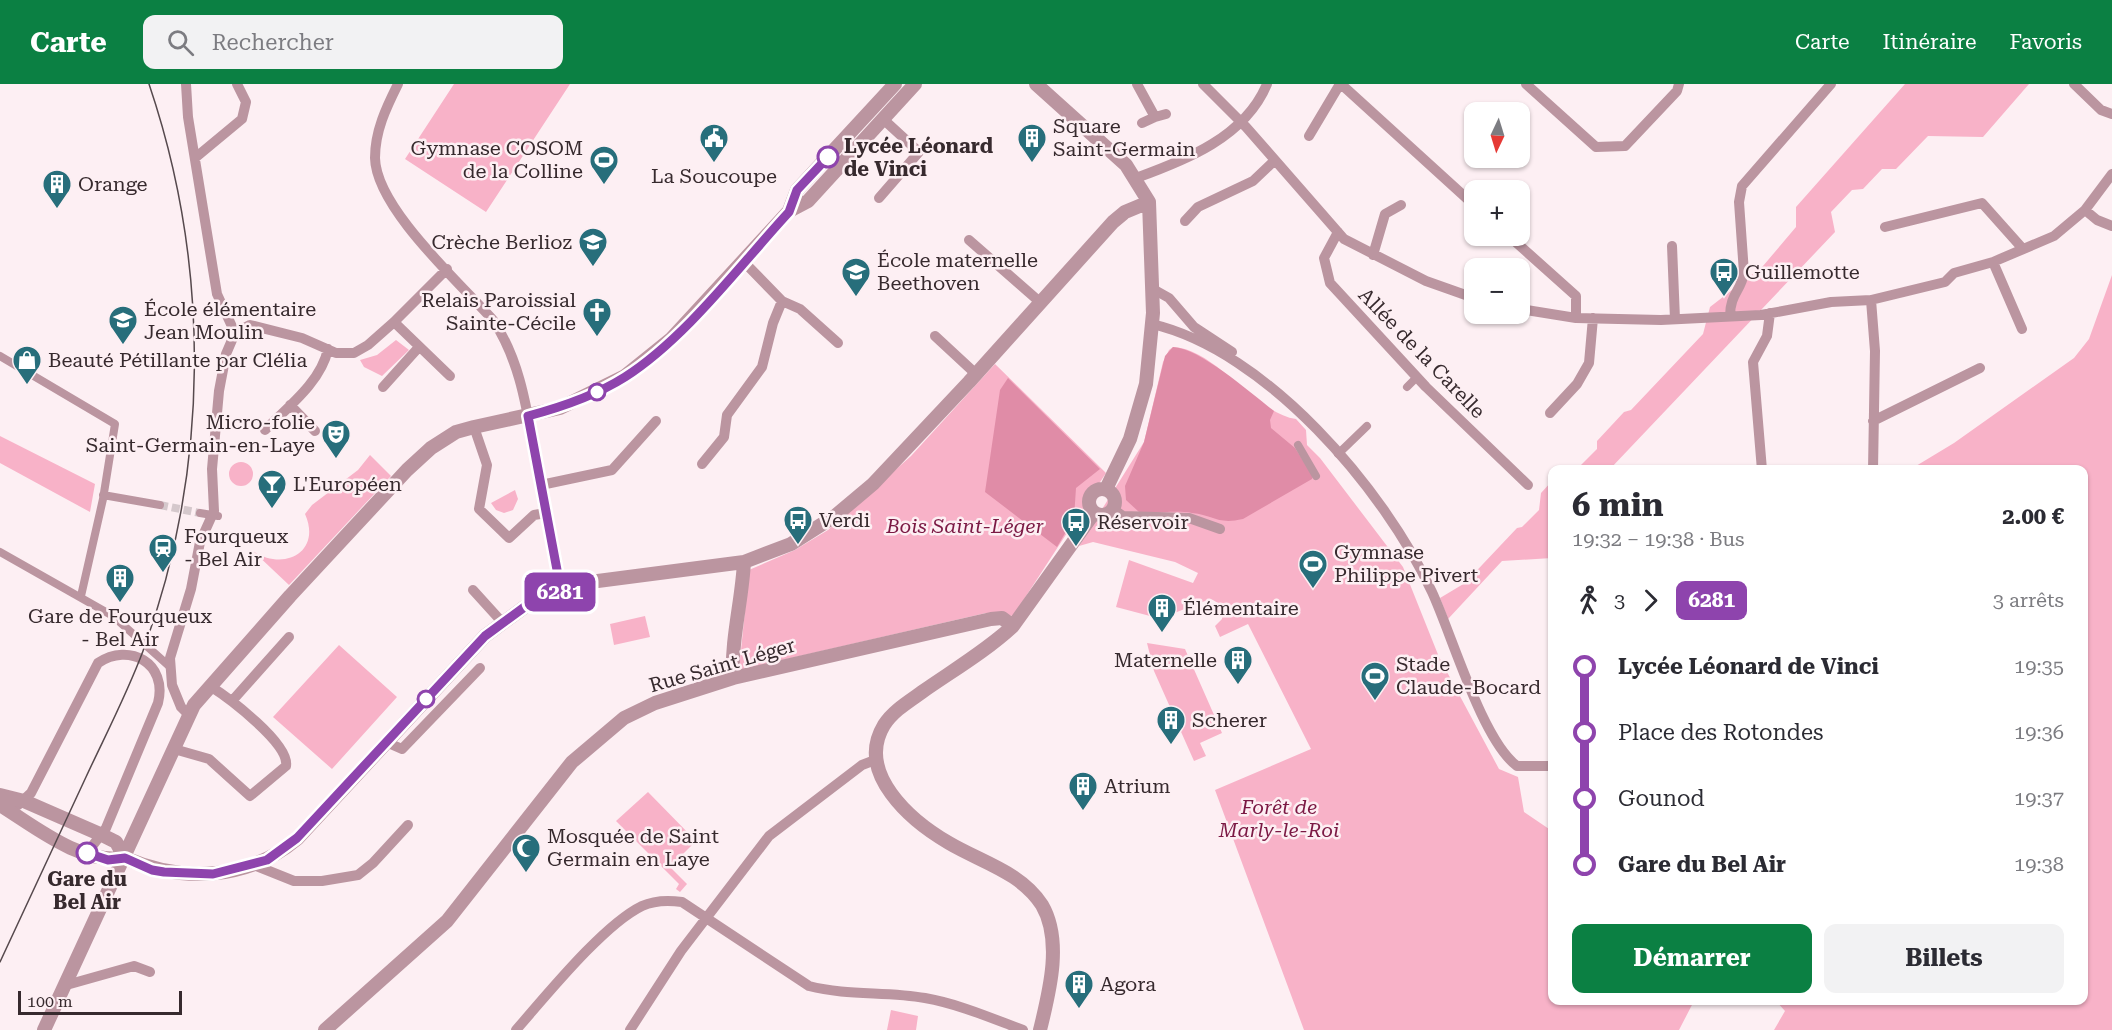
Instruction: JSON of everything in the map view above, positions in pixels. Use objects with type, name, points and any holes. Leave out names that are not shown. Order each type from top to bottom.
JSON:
[{"type":"street","points":[[186,84],[195,158],[217,294],[235,333]]},
{"type":"street","points":[[195,158],[242,119],[246,102],[237,84]]},
{"type":"street","points":[[398,84],[384,112],[377,136],[375,161],[398,215],[493,320],[506,339],[515,360],[528,416],[561,591]]},
{"type":"street","points":[[789,212],[797,190],[895,84]]},
{"type":"street","points":[[44,1030],[194,705],[387,491],[431,448],[456,432],[560,408],[625,376],[671,339],[789,212],[808,201],[915,84]]},
{"type":"street","points":[[1036,84],[1126,165],[1149,202],[1153,290],[1146,384],[1130,439],[1106,489]]},
{"type":"street","points":[[1137,84],[1160,115],[1142,123]]},
{"type":"street","points":[[1203,84],[1344,239],[1426,281],[1464,294]]},
{"type":"street","points":[[1139,183],[1190,158],[1222,137],[1240,122],[1262,96],[1267,84]]},
{"type":"street","points":[[1309,136],[1340,84],[1464,196]]},
{"type":"street","points":[[1526,84],[1596,147],[1625,146],[1677,91],[1679,84]]},
{"type":"street","points":[[1730,316],[1732,296],[1741,284],[1744,273],[1739,202],[1742,186],[1831,84]]},
{"type":"street","points":[[2073,84],[2101,110],[2112,114]]},
{"type":"street","points":[[879,198],[919,152],[882,119]]},
{"type":"street","points":[[1185,221],[1198,207],[1253,181],[1274,161]]},
{"type":"street","points":[[1530,311],[1576,318],[1675,319],[1770,313],[1831,302],[1871,300],[1945,282],[1954,273],[1993,262],[2054,236],[2085,210],[2112,174]]},
{"type":"street","points":[[5,808],[38,831],[87,853],[108,860],[125,858],[152,870],[213,874],[254,865],[283,851],[485,636],[501,622],[530,603],[590,582],[744,562],[790,544],[836,516],[873,484],[1113,222],[1125,212],[1149,202]]},
{"type":"street","points":[[1885,227],[1982,203],[2023,249]]},
{"type":"street","points":[[1373,255],[1385,214],[1401,205]]},
{"type":"street","points":[[2085,210],[2097,220],[2112,226]]},
{"type":"street","name":"Allée de la Carelle","points":[[1338,232],[1324,258],[1330,283],[1417,377],[1528,485]]},
{"type":"street","points":[[969,240],[1041,303]]},
{"type":"street","points":[[1520,246],[1576,296],[1576,318]]},
{"type":"street","points":[[1672,246],[1675,319]]},
{"type":"street","points":[[744,262],[782,301],[800,309],[838,343]]},
{"type":"street","points":[[1993,262],[2022,329]]},
{"type":"street","points":[[189,715],[181,707],[172,685],[169,666],[191,589],[200,542],[216,515],[212,469],[219,391],[226,354],[235,333],[250,325],[302,338],[336,353],[354,353],[368,345],[394,322],[447,269]]},
{"type":"street","points":[[1153,290],[1169,298],[1194,327],[1232,353]]},
{"type":"street","points":[[1871,300],[1875,351],[1874,465]]},
{"type":"street","points":[[702,464],[724,437],[727,415],[762,367],[773,323],[782,301]]},
{"type":"street","points":[[1762,465],[1753,362],[1767,336],[1770,313]]},
{"type":"street","points":[[1551,413],[1576,384],[1589,363],[1593,318]]},
{"type":"street","points":[[394,322],[450,376]]},
{"type":"street","points":[[1152,324],[1217,351],[1268,384],[1356,471],[1432,591],[1456,653],[1499,748],[1518,766],[1548,766]]},
{"type":"street","points":[[935,336],[976,374]]},
{"type":"street","points":[[383,387],[419,347]]},
{"type":"street","points":[[265,430],[318,375],[325,362],[328,349]]},
{"type":"street","points":[[0,356],[115,424],[104,495],[81,596]]},
{"type":"street","points":[[1873,421],[1980,368]]},
{"type":"street","points":[[1407,387],[1417,377]]},
{"type":"street","points":[[290,405],[315,431]]},
{"type":"street","points":[[541,484],[612,470],[656,422]]},
{"type":"street","points":[[1338,454],[1367,426]]},
{"type":"street","points":[[474,427],[487,465],[478,509],[509,538],[534,515],[546,513]]},
{"type":"street","points":[[1298,445],[1316,476]]},
{"type":"street","points":[[1118,513],[1114,498],[1106,489],[1098,489],[1089,498],[1089,506],[1094,513],[1102,515],[1118,513],[1189,518],[1220,529]]},
{"type":"street","points":[[104,495],[160,505]]},
{"type":"street","points":[[200,513],[216,515]]},
{"type":"street","points":[[1040,1030],[1048,997],[1052,961],[1050,928],[1042,906],[1025,885],[1015,877],[948,843],[922,825],[893,796],[880,777],[875,760],[882,730],[900,708],[998,640],[1013,626],[1094,513]]},
{"type":"street","points":[[0,552],[81,596],[128,627],[169,666]]},
{"type":"street","points":[[734,678],[733,654],[743,588],[744,562]]},
{"type":"street","points":[[473,590],[501,622]]},
{"type":"street","name":"Rue Saint Léger","points":[[325,1030],[447,921],[467,899],[572,762],[609,729],[655,703],[734,678],[991,619],[1002,618],[1013,626]]},
{"type":"street","points":[[232,701],[289,636]]},
{"type":"street","points":[[5,808],[24,801],[31,793],[98,663],[117,655],[143,661],[158,674],[161,692],[102,834],[87,853]]},
{"type":"street","points":[[386,742],[402,749],[480,668]]},
{"type":"street","points":[[174,750],[209,759],[250,796],[286,766],[284,751],[232,701],[210,686]]},
{"type":"street","points":[[630,1030],[681,951],[769,836],[862,765],[875,760]]},
{"type":"street","points":[[0,795],[24,801],[102,834],[116,842],[125,858]]},
{"type":"street","points":[[254,865],[294,881],[322,881],[358,875],[374,863],[408,825]]},
{"type":"street","points":[[516,1030],[567,973],[636,910],[659,901],[670,900],[682,902],[706,921],[809,986],[827,991],[923,998],[949,1003],[1023,1030]]},
{"type":"street","points":[[66,982],[70,984],[134,966],[150,972]]},
{"type":"green space","points":[[454,84],[570,84],[486,212],[405,159]]},
{"type":"green space","points":[[1905,84],[2029,84],[1983,137],[1928,136],[1896,169],[1882,169],[1863,189],[1852,190],[1831,212],[1835,232],[1614,465],[1581,465],[1597,449],[1597,441],[1624,412],[1631,410],[1703,334],[1710,307],[1763,266],[1796,227],[1796,207]]},
{"type":"green space","points":[[2112,275],[2112,1030],[1774,1030],[1785,1011],[1780,1005],[2088,1005],[2088,465],[1918,465],[1954,443],[2074,358],[2089,339]]},
{"type":"green space","points":[[396,340],[409,350],[382,376],[364,367],[360,360],[377,355]]},
{"type":"green space","name":"Stade Claude-Bocard","points":[[1173,347],[1189,350],[1205,358],[1266,406],[1296,419],[1306,430],[1307,445],[1320,458],[1403,567],[1439,657],[1499,769],[1518,777],[1524,812],[1548,828],[1548,1005],[1692,1005],[1679,1030],[1304,1030],[1215,790],[1311,749],[1248,624],[1220,637],[1215,626],[1222,619],[1222,609],[1219,604],[1210,599],[1154,621],[1150,616],[1116,607],[1129,560],[1193,583],[1198,573],[1175,562],[1093,542],[1079,546],[1144,442],[1163,362]]},
{"type":"green space","name":"Bois Saint-Léger","points":[[995,364],[1106,473],[1013,616],[986,613],[739,670],[749,570],[795,550],[828,530],[911,456]]},
{"type":"green space","points":[[0,436],[95,484],[90,512],[0,463]]},
{"type":"green space","points":[[370,455],[391,476],[289,585],[253,551],[265,557],[277,559],[288,559],[297,555],[304,548],[308,539],[309,527],[305,514],[312,505],[358,470]]},
{"type":"green space","points":[[241,462],[249,466],[253,474],[249,482],[241,486],[233,482],[229,474],[233,466]]},
{"type":"green space","points":[[1548,485],[1548,558],[1502,561],[1448,619],[1440,598],[1465,583],[1517,528],[1522,527],[1539,510],[1541,493]]},
{"type":"green space","points":[[515,490],[518,499],[513,510],[504,513],[496,510],[491,503]]},
{"type":"green space","points":[[645,616],[650,637],[614,645],[610,624]]},
{"type":"green space","points":[[1147,643],[1185,649],[1222,733],[1200,743],[1206,756],[1194,761],[1154,671]]},
{"type":"green space","points":[[339,645],[397,697],[332,769],[273,717]]},
{"type":"green space","points":[[648,792],[696,841],[670,867],[687,884],[680,892],[676,889],[679,884],[616,821]]},
{"type":"green space","points":[[891,1010],[918,1016],[916,1030],[887,1030]]},
{"type":"shaded area","points":[[1173,347],[1184,349],[1211,363],[1274,411],[1270,420],[1271,428],[1295,448],[1313,476],[1312,479],[1243,519],[1234,521],[1186,512],[1139,512],[1126,500],[1125,486],[1144,442],[1165,356]]},
{"type":"shaded area","points":[[1008,378],[1100,469],[1076,488],[1074,518],[1057,547],[985,492],[1000,390]]},
{"type":"tunnel","points":[[160,505],[200,513]]},
{"type":"tram line","points":[[0,962],[137,667],[165,582],[181,511],[191,440],[194,368],[192,296],[184,224],[169,153],[149,84]]},
{"type":"bus line","name":"6281","points":[[87,853],[108,860],[125,858],[152,870],[178,873],[213,874],[248,867],[267,860],[283,851],[297,838],[485,636],[501,622],[530,603],[561,591],[528,416],[560,408],[602,390],[659,350],[789,212],[797,190],[828,157]]},
{"type":"place","name":"Lycée Léonard de Vinci","points":[[828,157]]},
{"type":"place","name":"La Soucoupe","points":[[714,164]]},
{"type":"place","name":"Square Saint-Germain","points":[[1032,164]]},
{"type":"place","name":"Gymnase COSOM de la Colline","points":[[604,186]]},
{"type":"place","name":"Orange","points":[[57,210]]},
{"type":"place","name":"Crèche Berlioz","points":[[593,268]]},
{"type":"place","name":"École maternelle Beethoven","points":[[856,298]]},
{"type":"place","name":"Guillemotte","points":[[1724,298]]},
{"type":"place","name":"Relais Paroissial Sainte-Cécile","points":[[597,338]]},
{"type":"place","name":"École élémentaire Jean Moulin","points":[[123,346]]},
{"type":"place","name":"Beauté Pétillante par Clélia","points":[[27,386]]},
{"type":"place","name":"Micro-folie Saint-Germain-en-Laye","points":[[336,460]]},
{"type":"place","name":"L'Européen","points":[[272,510]]},
{"type":"place","name":"Verdi","points":[[798,546]]},
{"type":"place","name":"Réservoir","points":[[1076,548]]},
{"type":"place","name":"Fourqueux - Bel Air","points":[[163,574]]},
{"type":"place","name":"Gymnase Philippe Pivert","points":[[1313,590]]},
{"type":"place","name":"Gare de Fourqueux - Bel Air","points":[[120,604]]},
{"type":"place","name":"Élémentaire","points":[[1162,634]]},
{"type":"place","name":"Maternelle","points":[[1238,686]]},
{"type":"place","name":"Stade Claude-Bocard","points":[[1375,702]]},
{"type":"place","name":"Scherer","points":[[1171,746]]},
{"type":"place","name":"Atrium","points":[[1083,812]]},
{"type":"place","name":"Gare du Bel Air","points":[[87,853]]},
{"type":"place","name":"Mosquée de Saint Germain en Laye","points":[[526,874]]},
{"type":"place","name":"Agora","points":[[1079,1010]]},
{"type":"park label","name":"Forêt de Marly-le-Roi","points":[[1279,818]]}]
